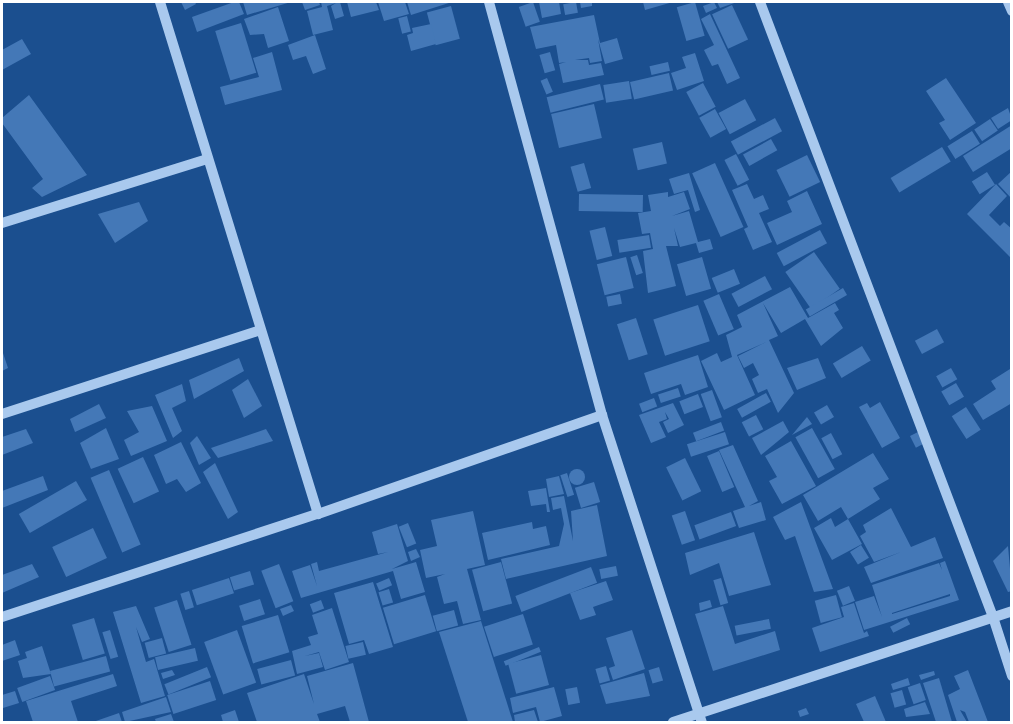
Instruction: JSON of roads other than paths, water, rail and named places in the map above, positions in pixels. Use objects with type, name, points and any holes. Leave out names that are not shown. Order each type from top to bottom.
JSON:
[{"type":"street","points":[[160,2],[318,514]]},
{"type":"street","points":[[489,2],[602,415],[701,719]]},
{"type":"street","points":[[760,2],[993,617],[1011,676]]},
{"type":"street","points":[[1008,2],[1011,11]]},
{"type":"street","points":[[2,223],[207,159]]},
{"type":"street","points":[[2,414],[260,330]]},
{"type":"street","points":[[2,617],[318,514],[602,415]]},
{"type":"street","points":[[673,723],[701,719],[1011,611]]}]
